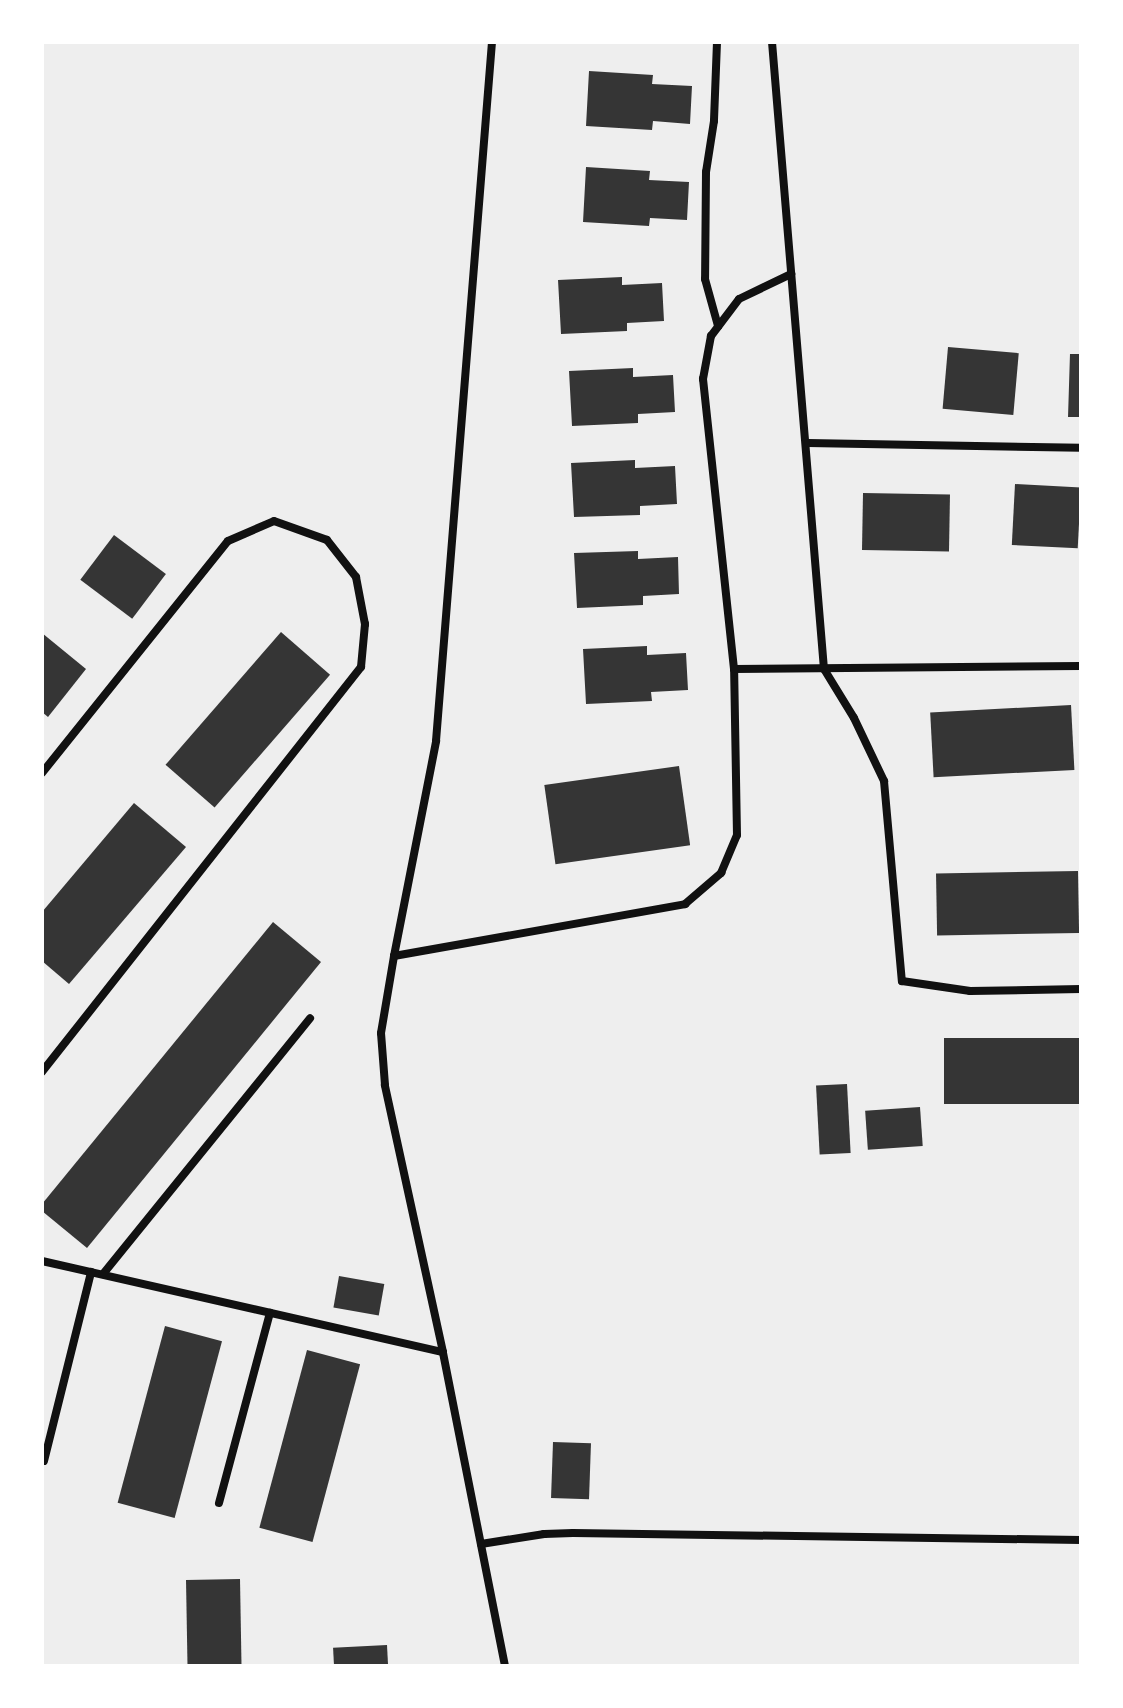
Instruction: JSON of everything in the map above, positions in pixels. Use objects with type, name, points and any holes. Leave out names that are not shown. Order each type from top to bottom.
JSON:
[{"type":"street","points":[[492,42],[436,741],[381,1033],[385,1085],[443,1352],[505,1666]]},
{"type":"street","points":[[717,42],[714,121],[706,172],[705,279],[718,326]]},
{"type":"street","points":[[772,42],[808,443],[824,669],[854,718],[884,781],[902,981],[970,991],[1081,989]]},
{"type":"street","points":[[394,956],[685,904],[721,873],[737,835],[734,669],[703,379],[711,336],[739,299],[791,274]]},
{"type":"street","points":[[808,443],[1081,448]]},
{"type":"street","points":[[42,773],[228,541],[274,521],[327,540],[356,577],[365,624],[361,667],[42,1072]]},
{"type":"street","points":[[734,669],[1081,666]]},
{"type":"street","points":[[103,1274],[310,1018]]},
{"type":"street","points":[[42,1261],[443,1352]]},
{"type":"street","points":[[44,1461],[91,1272]]},
{"type":"street","points":[[219,1503],[270,1313]]},
{"type":"street","points":[[481,1544],[544,1534],[573,1533],[1081,1540]]},
{"type":"shaded area","points":[[42,42],[1081,42],[1081,1666],[42,1666]]},
{"type":"building","points":[[589,71],[653,75],[652,84],[692,86],[690,124],[653,121],[652,130],[586,126]]},
{"type":"building","points":[[586,167],[650,171],[649,180],[689,182],[687,220],[650,218],[649,226],[583,222]]},
{"type":"building","points":[[622,277],[622,285],[662,283],[664,321],[627,323],[627,331],[561,334],[558,280]]},
{"type":"building","points":[[948,347],[1019,353],[1013,415],[943,409]]},
{"type":"building","points":[[1070,354],[1081,354],[1081,417],[1068,417]]},
{"type":"building","points":[[633,368],[633,377],[673,375],[675,412],[638,414],[638,423],[572,426],[569,371]]},
{"type":"building","points":[[635,460],[635,468],[675,466],[677,504],[640,506],[640,515],[574,517],[571,463]]},
{"type":"building","points":[[1015,484],[1081,487],[1078,548],[1012,545]]},
{"type":"building","points":[[863,493],[950,495],[949,552],[862,550]]},
{"type":"building","points":[[114,535],[166,574],[132,619],[80,580]]},
{"type":"building","points":[[638,551],[638,559],[678,557],[679,594],[643,596],[643,605],[577,608],[574,553]]},
{"type":"building","points":[[281,632],[330,675],[215,807],[166,765]]},
{"type":"building","points":[[42,633],[86,669],[48,717],[42,712]]},
{"type":"building","points":[[647,646],[647,655],[686,653],[688,690],[651,692],[652,701],[586,704],[583,649]]},
{"type":"building","points":[[1071,705],[1074,770],[934,777],[930,712]]},
{"type":"building","points":[[679,766],[690,845],[555,864],[544,785]]},
{"type":"building","points":[[134,803],[186,847],[69,984],[42,961],[42,912]]},
{"type":"building","points":[[1078,871],[1079,933],[937,935],[936,873]]},
{"type":"building","points":[[273,922],[321,962],[87,1248],[42,1211],[42,1204]]},
{"type":"building","points":[[944,1038],[1081,1038],[1081,1104],[944,1104]]},
{"type":"building","points":[[847,1084],[851,1153],[820,1155],[816,1086]]},
{"type":"building","points":[[920,1107],[923,1146],[868,1150],[865,1111]]},
{"type":"building","points":[[339,1276],[384,1284],[379,1316],[333,1308]]},
{"type":"building","points":[[165,1326],[222,1341],[175,1518],[118,1503]]},
{"type":"building","points":[[307,1350],[360,1364],[313,1542],[259,1528]]},
{"type":"building","points":[[553,1442],[591,1443],[589,1499],[551,1498]]},
{"type":"building","points":[[240,1579],[242,1666],[188,1666],[186,1580]]},
{"type":"building","points":[[387,1645],[388,1666],[334,1666],[333,1648]]}]
